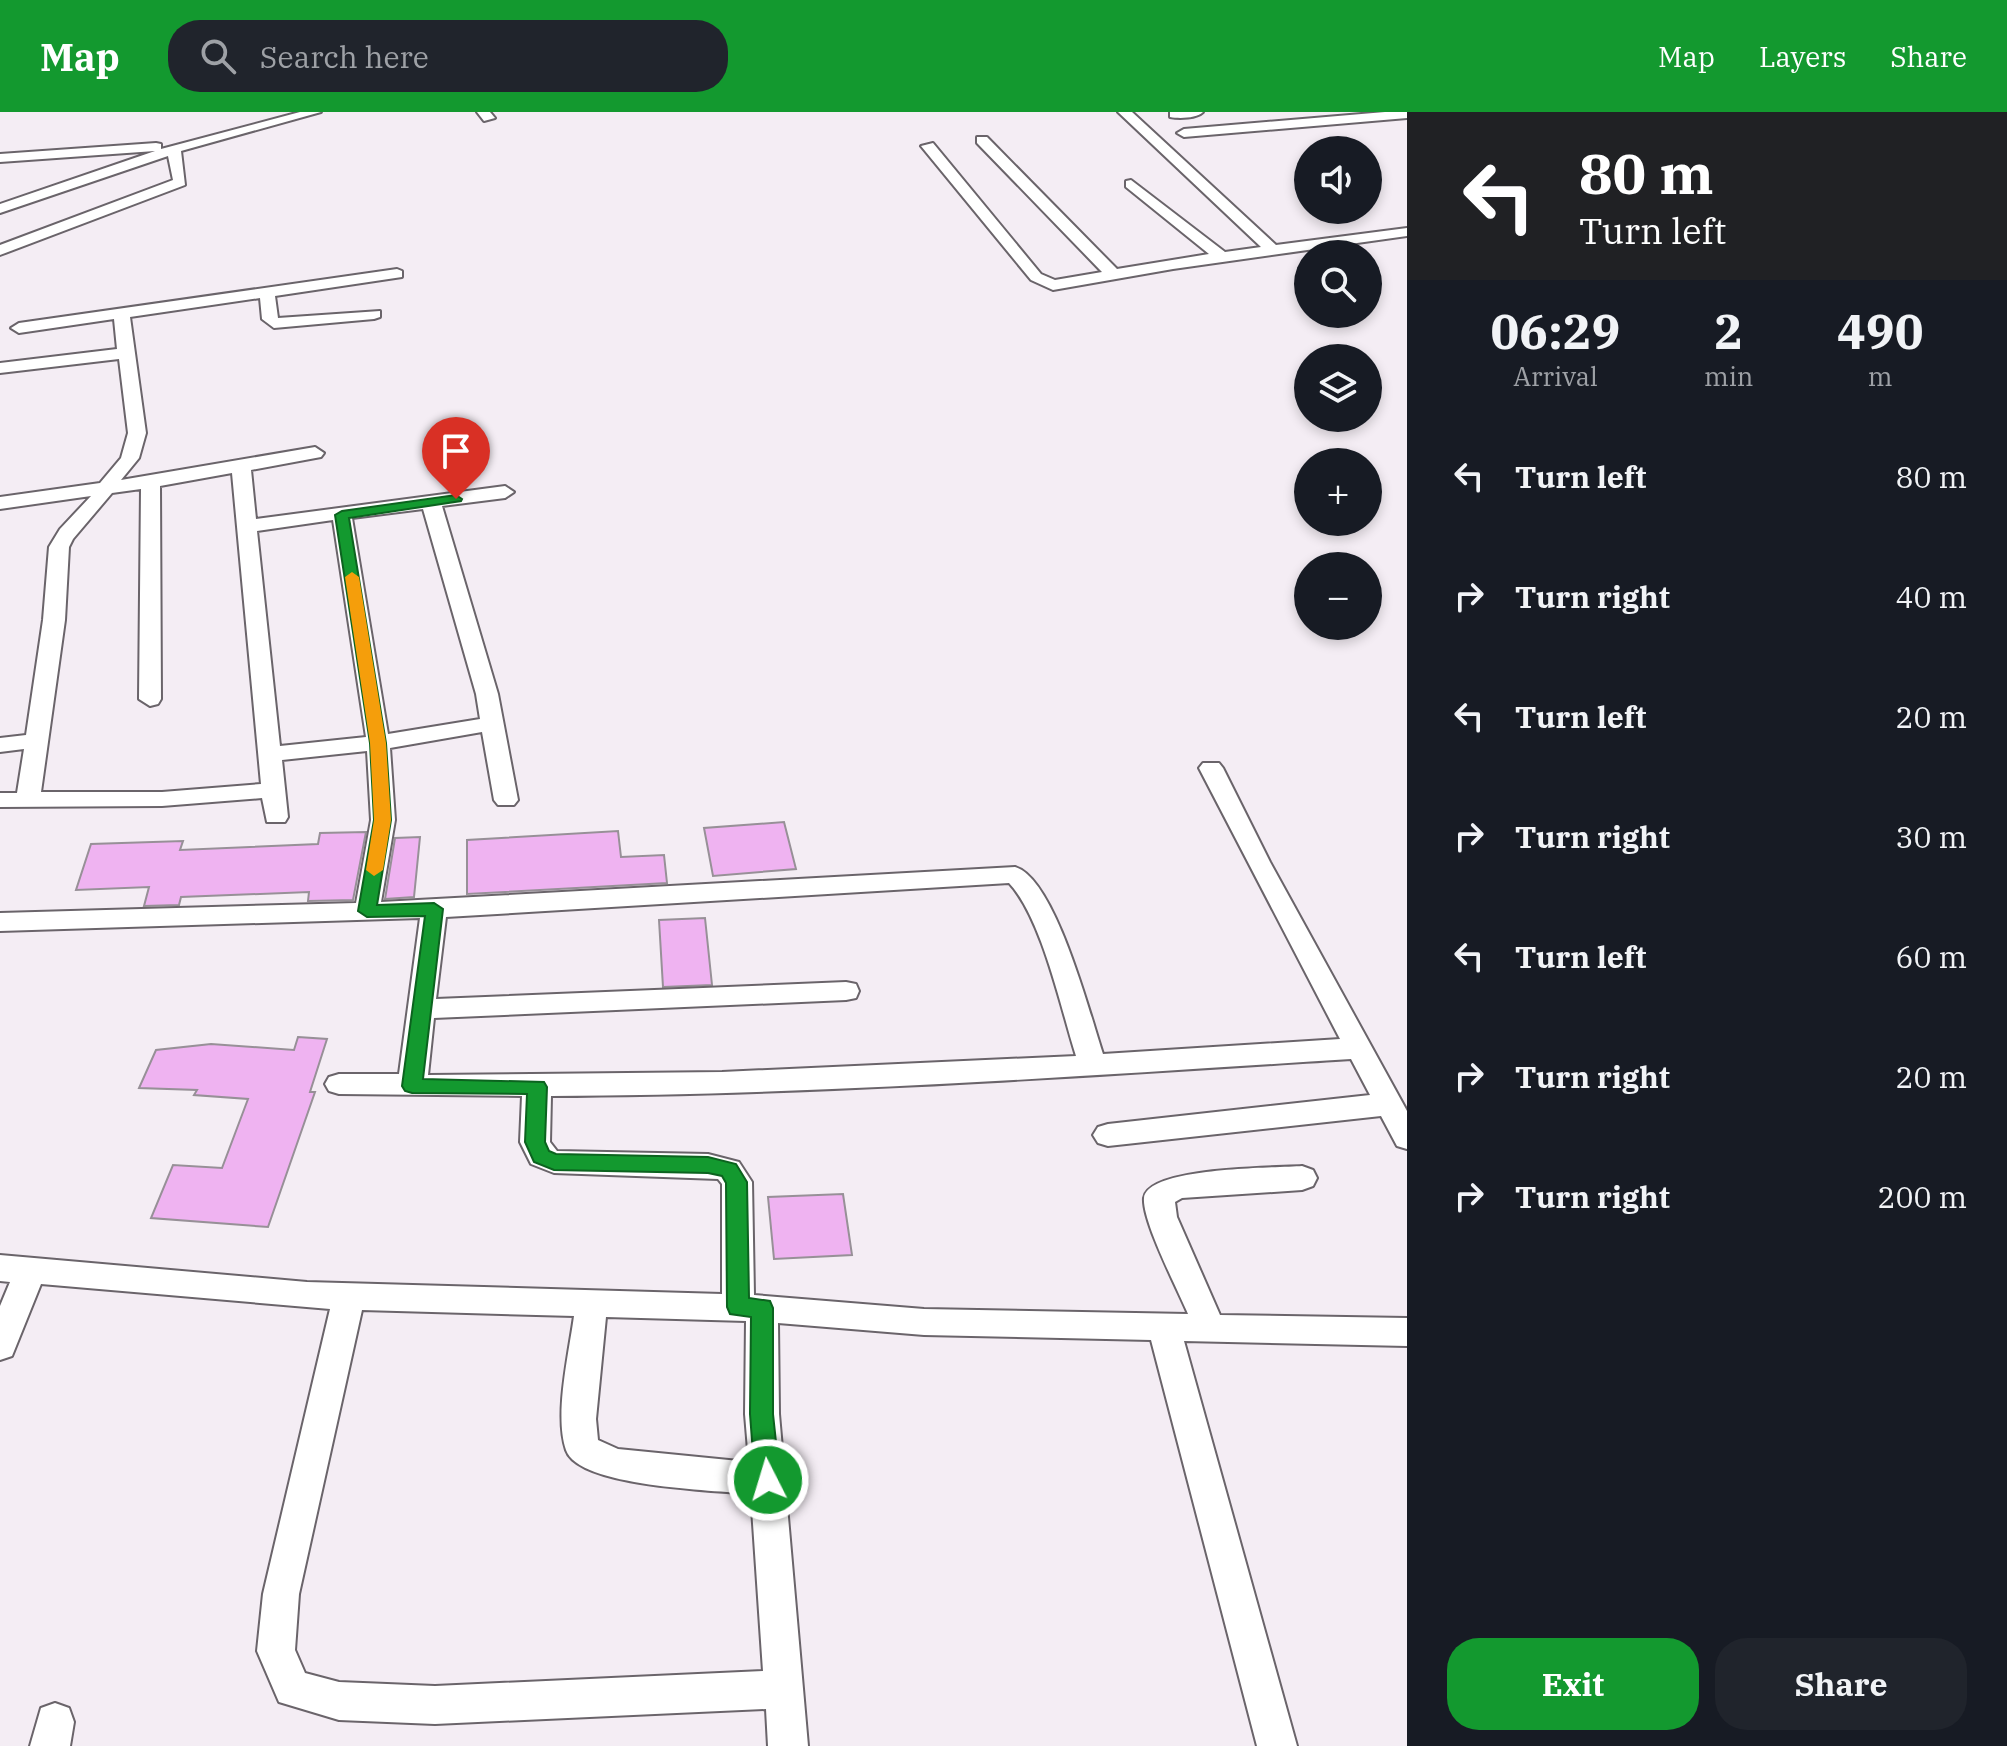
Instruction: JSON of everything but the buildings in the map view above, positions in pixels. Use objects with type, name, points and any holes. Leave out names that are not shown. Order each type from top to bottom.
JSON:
[{"type":"street","points":[[0,209],[178,148],[315,112]]},
{"type":"street","points":[[1124,112],[1272,250]]},
{"type":"street","points":[[1175,114],[1197,112]]},
{"type":"street","points":[[1184,133],[1407,114]]},
{"type":"street","points":[[982,140],[1114,275]]},
{"type":"street","points":[[928,146],[1043,282],[1064,285],[1222,257],[1407,232]]},
{"type":"street","points":[[0,158],[178,148]]},
{"type":"street","points":[[0,250],[180,182],[178,148]]},
{"type":"street","points":[[1131,184],[1222,257]]},
{"type":"street","points":[[19,328],[397,274]]},
{"type":"street","points":[[267,292],[270,319],[274,323],[374,314]]},
{"type":"street","points":[[28,800],[54,620],[59,547],[70,530],[101,499],[136,447],[137,433],[121,313]]},
{"type":"street","points":[[0,368],[126,353]]},
{"type":"street","points":[[0,503],[151,482],[315,453]]},
{"type":"street","points":[[241,466],[276,817]]},
{"type":"street","points":[[150,699],[151,482]]},
{"type":"street","points":[[247,526],[505,492]]},
{"type":"street","points":[[55,495],[62,505],[70,530]]},
{"type":"street","points":[[431,502],[487,694],[506,800]]},
{"type":"street","points":[[342,515],[378,743],[383,820],[367,911]]},
{"type":"street","points":[[270,754],[378,743],[492,724]]},
{"type":"street","points":[[0,745],[36,741]]},
{"type":"street","points":[[1211,768],[1257,865],[1407,1138]]},
{"type":"street","points":[[0,800],[162,799],[273,790]]},
{"type":"street","points":[[0,922],[434,909],[1015,875],[1022,879],[1040,909],[1093,1066]]},
{"type":"street","points":[[412,1086],[434,909]]},
{"type":"street","points":[[421,1009],[846,991]]},
{"type":"street","points":[[339,1084],[537,1087],[992,1072],[1360,1048]]},
{"type":"street","points":[[537,1087],[535,1142],[541,1156],[554,1162],[708,1165],[728,1170],[737,1182],[768,1480],[788,1746]]},
{"type":"street","points":[[1108,1135],[1389,1104]]},
{"type":"street","points":[[1209,1326],[1162,1217],[1159,1197],[1177,1187],[1302,1178]]},
{"type":"street","points":[[0,1346],[15,1269],[349,1297],[750,1308],[924,1322],[1407,1332]]},
{"type":"street","points":[[349,1297],[281,1594],[276,1651],[293,1689],[339,1701],[435,1705],[784,1689]]},
{"type":"street","points":[[591,1303],[579,1419],[582,1448],[596,1458],[618,1464],[768,1480]]},
{"type":"street","points":[[1163,1325],[1277,1746]]},
{"type":"slow traffic","points":[[352,577],[378,743],[383,820],[374,870]]},
{"type":"route","points":[[456,499],[342,515],[378,743],[383,820],[367,911],[434,909],[412,1086],[537,1087],[535,1142],[541,1156],[554,1162],[708,1165],[728,1170],[737,1182],[738,1307],[762,1308],[762,1414],[768,1480]]}]
